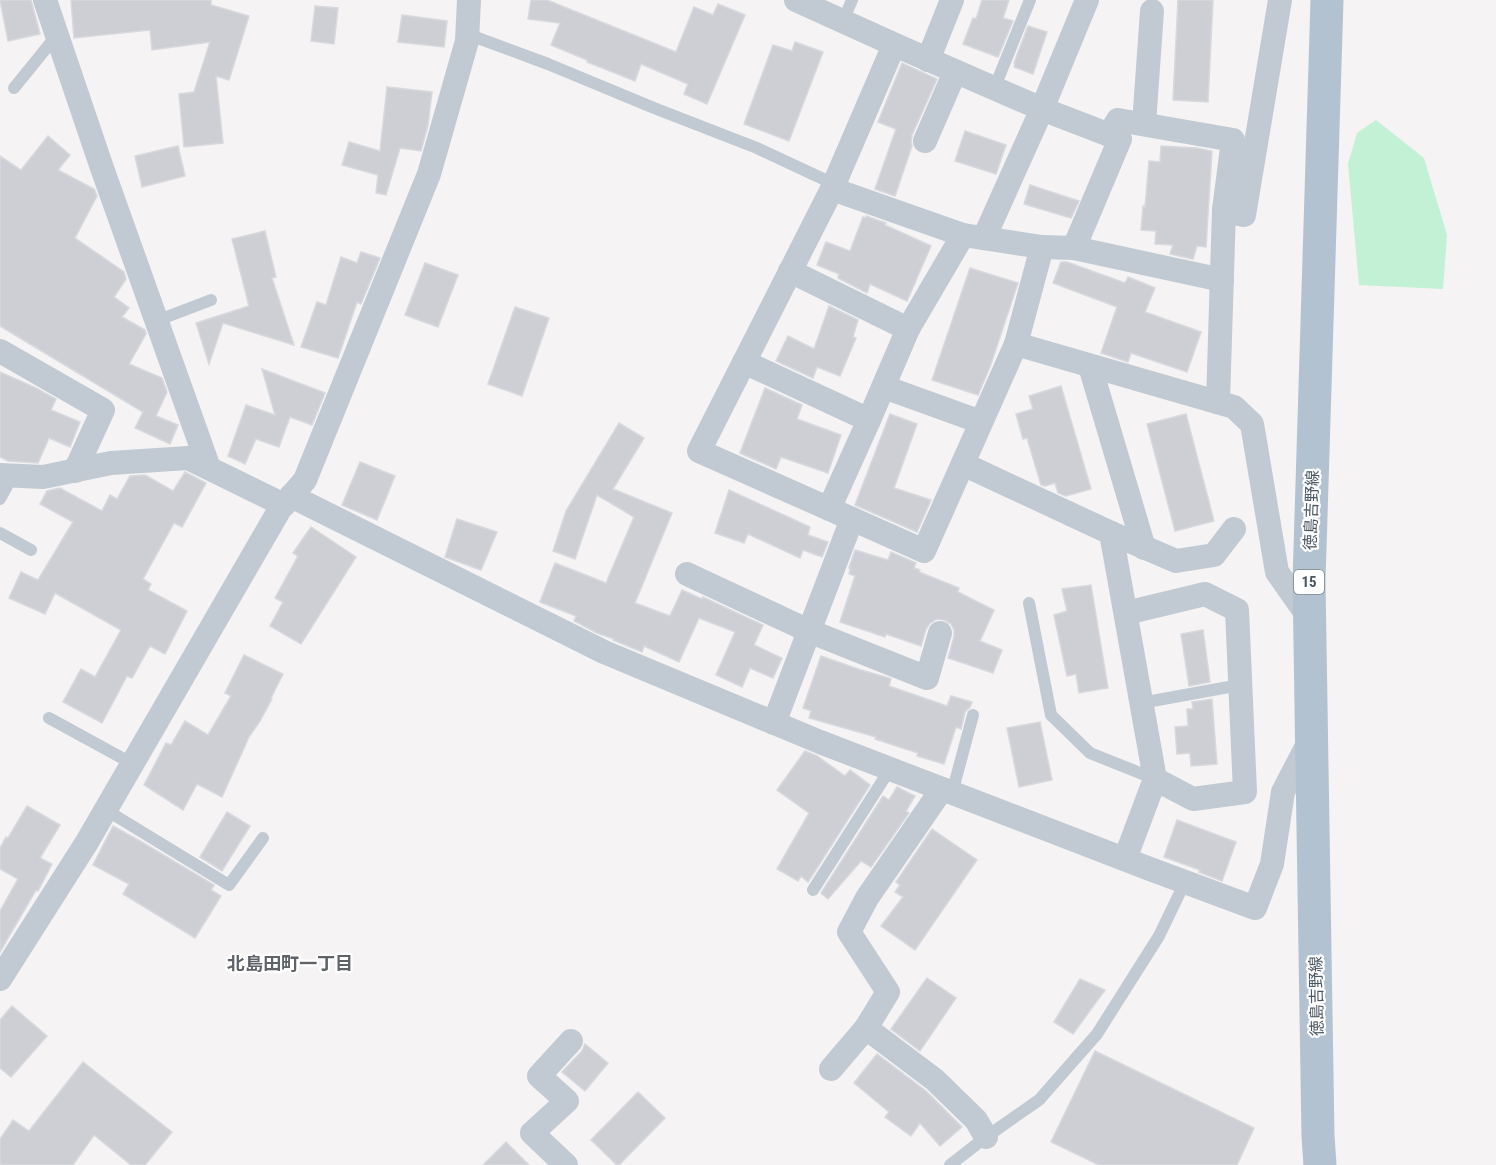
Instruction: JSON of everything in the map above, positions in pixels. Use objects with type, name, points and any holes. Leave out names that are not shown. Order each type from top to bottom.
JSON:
[{"type":"main road","name":"徳島吉野線","points":[[1320,1165],[1309,581],[1327,0]]},
{"type":"street","points":[[45,0],[209,468]]},
{"type":"street","points":[[0,979],[87,842],[280,509],[305,480],[429,174],[467,41],[469,0]]},
{"type":"street","points":[[796,0],[847,11],[894,45],[1042,109],[1120,139],[1074,248]]},
{"type":"street","points":[[928,60],[952,0]]},
{"type":"street","points":[[829,509],[908,329],[974,237],[1042,109],[1087,0]]},
{"type":"street","points":[[1224,210],[1244,215],[1280,0]]},
{"type":"street","points":[[1144,124],[1152,10]]},
{"type":"street","points":[[894,45],[833,187],[699,451],[924,551],[1016,344],[1042,247]]},
{"type":"street","points":[[925,141],[955,72]]},
{"type":"street","points":[[1109,135],[1118,120],[1233,140],[1224,210],[1218,402]]},
{"type":"street","points":[[833,187],[974,237],[1042,247],[1074,248],[1222,280]]},
{"type":"street","points":[[790,271],[908,329]]},
{"type":"street","points":[[1016,344],[1234,407],[1252,424],[1277,572],[1310,619]]},
{"type":"street","points":[[0,351],[103,410],[75,471]]},
{"type":"street","points":[[744,362],[870,420]]},
{"type":"street","points":[[1090,366],[1144,548]]},
{"type":"street","points":[[884,387],[981,422]]},
{"type":"street","points":[[6,475],[43,477],[111,463],[188,459],[288,501],[604,652],[890,769],[1255,908],[1272,864],[1283,792],[1312,736]]},
{"type":"street","points":[[963,464],[1176,561],[1214,555],[1234,529]]},
{"type":"street","points":[[774,723],[852,519]]},
{"type":"street","points":[[1112,532],[1155,779],[1125,859]]},
{"type":"street","points":[[687,574],[809,631],[936,684],[940,633]]},
{"type":"street","points":[[1126,613],[1205,594],[1237,610],[1245,792],[1193,799],[1155,779]]},
{"type":"street","points":[[831,1069],[866,1029],[888,992],[849,932],[867,898],[947,791]]},
{"type":"street","points":[[866,1029],[935,1080],[976,1120],[986,1137]]},
{"type":"street","points":[[566,1165],[532,1133],[567,1101],[539,1076],[571,1041]]},
{"type":"lane","points":[[994,89],[1030,0]]},
{"type":"lane","points":[[467,34],[757,148],[833,187]]},
{"type":"lane","points":[[14,88],[57,35]]},
{"type":"lane","points":[[156,321],[211,300]]},
{"type":"lane","points":[[0,499],[6,475]]},
{"type":"lane","points":[[0,533],[31,550]]},
{"type":"lane","points":[[1029,603],[1051,715],[1090,753],[1155,779]]},
{"type":"lane","points":[[1141,703],[1240,685]]},
{"type":"lane","points":[[947,791],[974,715]]},
{"type":"lane","points":[[49,718],[133,764]]},
{"type":"lane","points":[[813,890],[890,769]]},
{"type":"lane","points":[[106,810],[230,885],[263,838]]},
{"type":"lane","points":[[950,1165],[1039,1100],[1097,1034],[1159,936],[1185,882]]},
{"type":"green space","points":[[1376,120],[1424,158],[1447,235],[1443,289],[1359,285],[1348,164],[1357,133]]},
{"type":"building","points":[[0,0],[31,0],[40,34],[8,41]]},
{"type":"building","points":[[71,0],[211,0],[211,5],[249,16],[229,80],[216,76],[223,143],[184,147],[179,94],[194,92],[210,42],[152,50],[150,30],[74,38]]},
{"type":"building","points":[[531,0],[547,0],[676,52],[694,7],[713,15],[718,4],[745,15],[707,104],[684,94],[688,84],[641,64],[635,81],[551,45],[560,23],[528,19]]},
{"type":"building","points":[[982,0],[1009,0],[1003,18],[1013,21],[998,57],[963,44],[973,18],[976,19]]},
{"type":"building","points":[[1178,0],[1213,0],[1208,102],[1173,100]]},
{"type":"building","points":[[315,6],[338,8],[334,44],[311,41]]},
{"type":"building","points":[[402,15],[447,21],[444,47],[398,42]]},
{"type":"building","points":[[1028,26],[1047,32],[1033,74],[1014,67]]},
{"type":"building","points":[[795,42],[823,52],[789,141],[744,124],[773,45],[792,51]]},
{"type":"building","points":[[902,63],[937,79],[912,135],[912,146],[895,196],[875,189],[896,129],[878,122]]},
{"type":"building","points":[[387,87],[432,92],[428,125],[421,151],[400,148],[386,195],[376,193],[378,175],[342,165],[349,142],[380,151]]},
{"type":"building","points":[[965,131],[1006,145],[996,174],[955,161]]},
{"type":"building","points":[[48,136],[70,155],[58,170],[94,189],[97,196],[75,238],[124,272],[126,279],[114,297],[129,308],[122,317],[145,330],[146,334],[129,364],[162,378],[167,392],[156,416],[178,425],[170,444],[135,428],[143,412],[0,326],[0,156],[21,170]]},
{"type":"building","points":[[178,146],[185,176],[142,187],[135,156]]},
{"type":"building","points":[[1161,146],[1212,151],[1206,247],[1197,246],[1193,259],[1170,254],[1173,245],[1155,244],[1156,231],[1141,230],[1149,161],[1160,162]]},
{"type":"building","points":[[1030,185],[1079,201],[1071,218],[1024,204]]},
{"type":"building","points":[[863,217],[886,223],[885,225],[931,246],[907,301],[870,284],[867,293],[838,278],[839,274],[817,265],[826,242],[850,251]]},
{"type":"building","points":[[265,231],[276,277],[272,278],[294,345],[223,323],[209,364],[196,323],[249,306],[232,239]]},
{"type":"building","points":[[361,252],[380,258],[361,304],[357,302],[338,358],[301,347],[317,302],[326,305],[341,257],[357,263]]},
{"type":"building","points":[[1061,262],[1067,262],[1125,283],[1128,277],[1155,288],[1145,312],[1201,332],[1187,372],[1131,353],[1128,362],[1101,353],[1117,307],[1053,283]]},
{"type":"building","points":[[425,263],[458,275],[438,327],[405,315]]},
{"type":"building","points":[[970,268],[1018,283],[990,367],[978,395],[932,380]]},
{"type":"building","points":[[829,306],[858,320],[853,337],[856,338],[840,376],[817,367],[813,378],[776,361],[788,336],[814,349]]},
{"type":"building","points":[[515,307],[549,318],[522,396],[488,384]]},
{"type":"building","points":[[262,369],[325,393],[312,425],[290,417],[279,447],[256,439],[245,464],[228,456],[246,405],[275,415]]},
{"type":"building","points":[[0,372],[56,399],[51,410],[80,422],[70,447],[49,438],[38,463],[8,461],[0,457]]},
{"type":"building","points":[[1061,386],[1091,489],[1066,496],[1058,493],[1055,483],[1041,485],[1027,438],[1023,439],[1016,414],[1033,409],[1029,396]]},
{"type":"building","points":[[765,388],[802,405],[797,419],[841,435],[828,473],[781,457],[776,469],[740,453]]},
{"type":"building","points":[[890,414],[917,424],[894,488],[931,500],[917,532],[855,505]]},
{"type":"building","points":[[1186,414],[1214,521],[1175,531],[1147,424]]},
{"type":"building","points":[[619,423],[644,438],[613,489],[672,513],[635,603],[670,616],[682,590],[702,599],[703,597],[763,625],[754,645],[782,658],[773,678],[750,668],[742,687],[716,675],[735,632],[699,618],[679,662],[644,646],[642,652],[613,640],[574,621],[576,616],[540,602],[555,563],[606,583],[634,517],[597,495],[575,559],[553,551],[566,511]]},
{"type":"building","points":[[360,462],[395,476],[377,520],[342,505]]},
{"type":"building","points":[[185,472],[206,483],[182,527],[174,523],[143,579],[151,584],[148,590],[187,611],[165,654],[150,646],[132,678],[127,676],[102,723],[63,702],[81,669],[95,677],[121,630],[55,593],[45,614],[9,598],[21,572],[38,580],[73,522],[40,504],[47,491],[60,488],[102,511],[110,495],[117,499],[130,476],[145,475],[173,491]]},
{"type":"building","points":[[729,490],[810,527],[808,535],[828,542],[822,557],[803,550],[800,558],[748,534],[744,543],[715,533]]},
{"type":"building","points":[[457,519],[497,532],[481,570],[445,557]]},
{"type":"building","points":[[311,527],[356,557],[301,644],[270,626],[283,602],[275,598],[298,556],[293,553]]},
{"type":"building","points":[[855,550],[888,560],[891,552],[916,563],[914,568],[920,570],[919,572],[959,588],[958,592],[994,610],[980,641],[1002,650],[993,673],[948,658],[954,630],[951,624],[944,620],[937,619],[930,623],[921,646],[840,622],[855,576],[849,574],[849,568]]},
{"type":"building","points":[[1091,585],[1108,688],[1079,693],[1076,674],[1067,676],[1054,615],[1067,611],[1062,589]]},
{"type":"building","points":[[1203,630],[1210,682],[1189,686],[1181,634]]},
{"type":"building","points":[[244,655],[283,674],[272,699],[249,737],[222,797],[197,784],[183,810],[144,785],[166,743],[171,745],[185,721],[208,735],[231,696],[225,693]]},
{"type":"building","points":[[821,656],[889,678],[891,679],[889,686],[947,706],[951,696],[972,702],[965,712],[961,729],[956,727],[944,764],[917,756],[918,753],[875,739],[876,737],[809,718],[811,711],[803,708]]},
{"type":"building","points":[[1212,699],[1217,764],[1191,766],[1190,753],[1177,754],[1175,727],[1188,726],[1187,709],[1193,709],[1192,702]]},
{"type":"building","points":[[1040,722],[1052,780],[1019,787],[1007,728]]},
{"type":"building","points":[[805,751],[817,756],[845,776],[850,770],[870,785],[808,882],[801,876],[798,881],[777,869],[809,813],[777,790]]},
{"type":"building","points":[[897,787],[915,796],[906,811],[909,813],[871,867],[861,861],[828,899],[821,893],[883,796],[889,800]]},
{"type":"building","points":[[27,806],[60,825],[40,858],[52,864],[0,952],[0,911],[18,879],[0,869],[0,848]]},
{"type":"building","points":[[227,812],[250,826],[222,871],[200,857]]},
{"type":"building","points":[[1177,820],[1236,842],[1222,881],[1164,857]]},
{"type":"building","points":[[113,826],[214,885],[211,890],[221,896],[195,938],[123,894],[129,884],[93,865]]},
{"type":"building","points":[[932,829],[977,860],[915,950],[881,926],[903,897],[895,892],[900,885],[896,882]]},
{"type":"building","points":[[927,978],[956,998],[920,1051],[891,1029]]},
{"type":"building","points":[[1080,979],[1105,990],[1073,1034],[1054,1022]]},
{"type":"building","points":[[12,1006],[47,1036],[11,1077],[0,1068],[0,1020]]},
{"type":"building","points":[[585,1044],[608,1063],[585,1091],[562,1072],[582,1051]]},
{"type":"building","points":[[1095,1051],[1254,1128],[1237,1165],[1099,1165],[1051,1142]]},
{"type":"building","points":[[877,1054],[926,1091],[962,1127],[940,1146],[920,1123],[911,1136],[885,1117],[889,1112],[854,1083]]},
{"type":"building","points":[[83,1062],[172,1132],[145,1165],[131,1165],[94,1135],[73,1165],[0,1165],[0,1139],[13,1120],[29,1131]]},
{"type":"building","points":[[638,1092],[665,1118],[617,1165],[591,1140]]},
{"type":"building","points":[[506,1142],[529,1165],[483,1165]]},
{"type":"district","name":"北島田町一丁目","points":[[290,964]]}]
